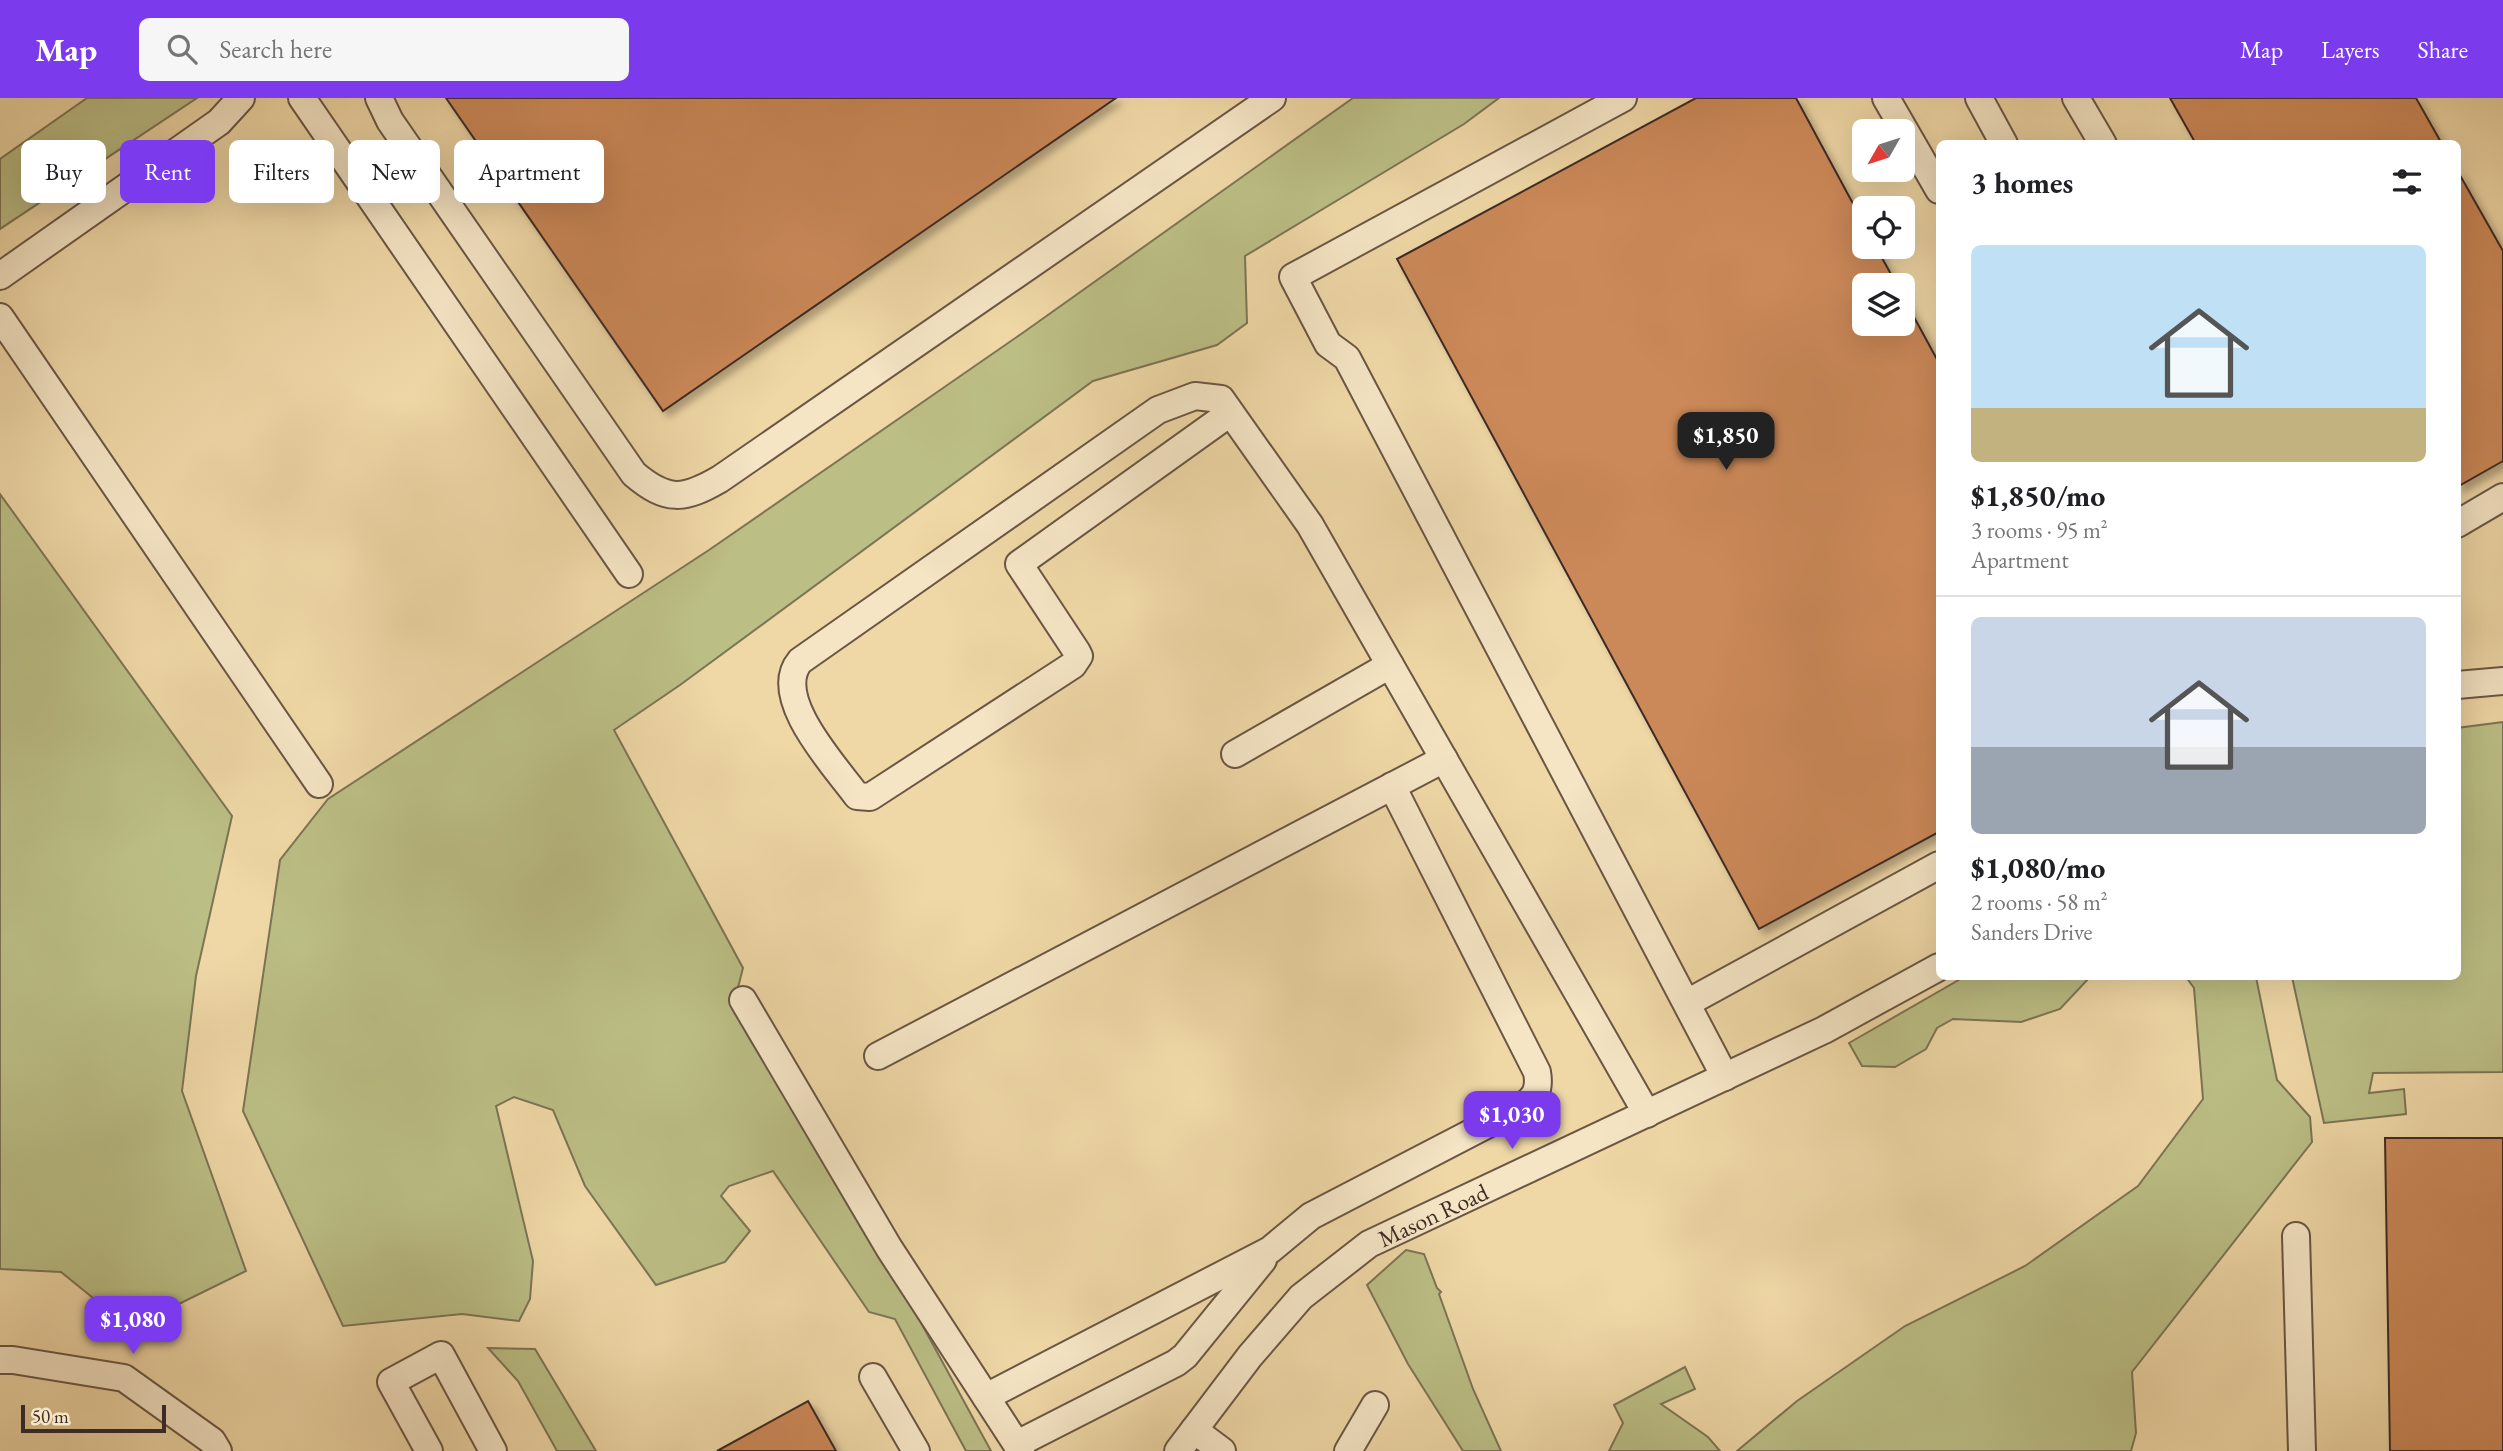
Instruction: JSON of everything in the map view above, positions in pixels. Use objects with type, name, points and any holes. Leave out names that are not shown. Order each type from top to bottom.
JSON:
[{"type":"street","points":[[0,276],[219,122],[241,98]]},
{"type":"street","points":[[302,98],[629,574]]},
{"type":"street","points":[[379,98],[390,121],[634,474],[652,488],[673,496],[698,492],[720,479],[1272,98]]},
{"type":"street","points":[[1623,98],[1293,277],[1328,344],[1347,358],[1725,1077]]},
{"type":"street","points":[[1886,98],[1936,185]]},
{"type":"street","points":[[1979,98],[2002,140]]},
{"type":"street","points":[[2076,98],[2101,140]]},
{"type":"street","points":[[0,317],[319,784]]},
{"type":"street","points":[[1230,413],[1020,564],[1077,652],[1079,656],[1073,665],[870,797],[857,796],[803,721],[796,705],[792,675],[800,661],[1158,410],[1195,396],[1221,399],[1310,525],[1647,1114]]},
{"type":"street","points":[[2461,522],[2503,497]]},
{"type":"street","points":[[1235,754],[1390,665]]},
{"type":"street","points":[[2461,685],[2503,681]]},
{"type":"street","points":[[878,1056],[1444,759]]},
{"type":"street","points":[[743,1000],[889,1248],[1019,1448],[1185,1356],[1270,1250],[1311,1216],[1521,1107],[1536,1093],[1538,1072],[1392,786]]},
{"type":"street","points":[[1687,1003],[1936,867]]},
{"type":"street","name":"Mason Road","points":[[1178,1451],[1250,1356],[1301,1297],[1369,1244],[1824,1030],[1936,969]]},
{"type":"street","points":[[2297,1236],[2302,1451]]},
{"type":"street","points":[[986,1397],[1270,1250]]},
{"type":"street","points":[[429,1451],[391,1382],[441,1355],[493,1451]]},
{"type":"street","points":[[0,1360],[124,1378],[212,1441],[218,1451]]},
{"type":"street","points":[[873,1377],[916,1451]]},
{"type":"street","points":[[1348,1451],[1375,1405]]},
{"type":"street","points":[[1194,1430],[1222,1451]]},
{"type":"green space","points":[[87,98],[197,98],[134,140],[120,140],[120,149],[106,159],[106,140],[27,140]]},
{"type":"green space","points":[[1353,98],[1499,98],[1464,124],[1245,256],[1247,323],[1217,345],[1093,381],[680,685],[614,730],[743,968],[733,1007],[919,1319],[991,1451],[966,1451],[895,1319],[869,1312],[773,1171],[729,1186],[721,1196],[750,1231],[725,1262],[656,1285],[585,1186],[553,1110],[514,1097],[496,1106],[533,1261],[530,1299],[519,1321],[462,1314],[343,1326],[243,1111],[280,860],[328,799],[709,550],[1024,332]]},
{"type":"green space","points":[[21,144],[21,203],[39,203],[0,229],[0,159]]},
{"type":"green space","points":[[0,494],[232,816],[196,976],[182,1091],[246,1271],[130,1328],[61,1272],[0,1269]]},
{"type":"green space","points":[[2503,722],[2503,1072],[2373,1073],[2369,1093],[2404,1089],[2406,1114],[2324,1123],[2293,980],[2461,980],[2461,727]]},
{"type":"green space","points":[[1959,980],[2087,980],[2060,1009],[2021,1022],[1953,1019],[1937,1028],[1926,1049],[1895,1067],[1862,1066],[1849,1043]]},
{"type":"green space","points":[[2188,980],[2257,980],[2277,1080],[2310,1117],[2312,1142],[2132,1372],[2136,1433],[2131,1451],[1737,1451],[1797,1401],[1905,1326],[2025,1266],[2138,1186],[2203,1099],[2194,988]]},
{"type":"green space","points":[[1406,1250],[1424,1254],[1441,1292],[1439,1294],[1473,1389],[1501,1451],[1463,1451],[1408,1364],[1367,1285]]},
{"type":"green space","points":[[488,1348],[535,1349],[596,1451],[557,1451],[518,1381]]},
{"type":"green space","points":[[1685,1367],[1695,1389],[1661,1404],[1708,1437],[1720,1451],[1609,1451],[1623,1423],[1614,1405]]},
{"type":"building","points":[[446,98],[1116,98],[663,411],[519,203],[604,203],[604,140],[475,140]]},
{"type":"building","points":[[1696,98],[1796,98],[1852,202],[1852,259],[1883,259],[1890,273],[1852,273],[1852,336],[1915,336],[1915,319],[1936,357],[1936,834],[1759,929],[1397,259]]},
{"type":"building","points":[[2170,98],[2416,98],[2440,140],[2194,140]]},
{"type":"building","points":[[2461,177],[2503,251],[2503,461],[2461,485]]},
{"type":"building","points":[[2385,1138],[2503,1138],[2503,1451],[2390,1451]]},
{"type":"building","points":[[808,1401],[836,1451],[717,1451]]}]
